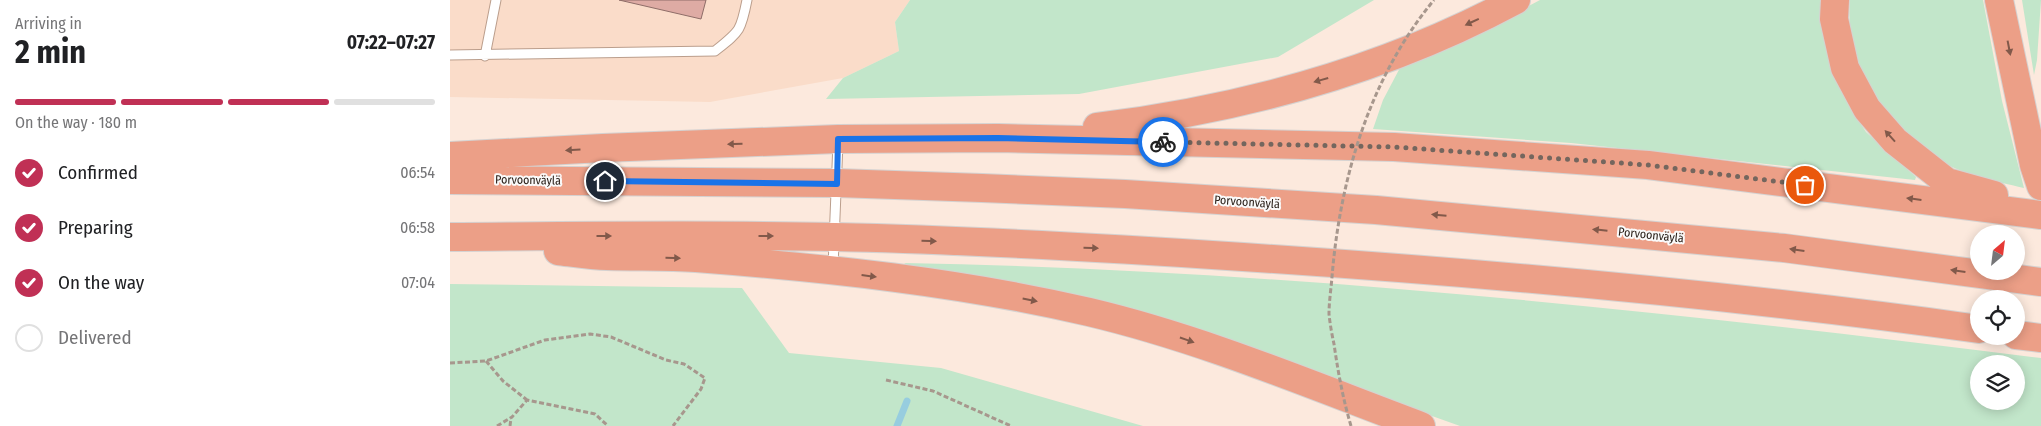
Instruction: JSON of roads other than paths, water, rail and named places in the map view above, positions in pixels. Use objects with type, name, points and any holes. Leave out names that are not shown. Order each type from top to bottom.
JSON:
[{"type":"highway","points":[[998,138],[1148,120],[1262,97],[1378,63],[1440,38],[1516,0]]},
{"type":"highway","points":[[1835,0],[1834,18],[1845,68],[1867,109],[1895,142],[1948,182],[2041,209]]},
{"type":"highway","points":[[1999,0],[2034,165],[2041,186]]},
{"type":"highway","points":[[450,156],[838,139],[998,138],[1394,147],[1648,165],[2041,215]]},
{"type":"highway","name":"Porvoonväylä","points":[[450,180],[837,184],[1125,194],[1386,211],[1784,248],[2041,282]]},
{"type":"highway","points":[[450,238],[835,237],[1108,248],[1375,266],[1578,284],[1776,304],[1970,328]]},
{"type":"highway","points":[[450,238],[604,256],[694,258],[833,272],[970,289],[1088,312],[1174,336],[1284,372],[1421,426]]},
{"type":"highway","points":[[2025,336],[2041,338]]},
{"type":"highway","points":[[1226,354],[1279,385],[1378,426]]},
{"type":"lane","points":[[485,56],[496,0]]},
{"type":"lane","points":[[450,55],[485,56],[715,50],[733,37],[742,26],[747,0]]},
{"type":"lane","points":[[833,272],[838,139]]},
{"type":"waterway","points":[[897,426],[907,401]]}]
